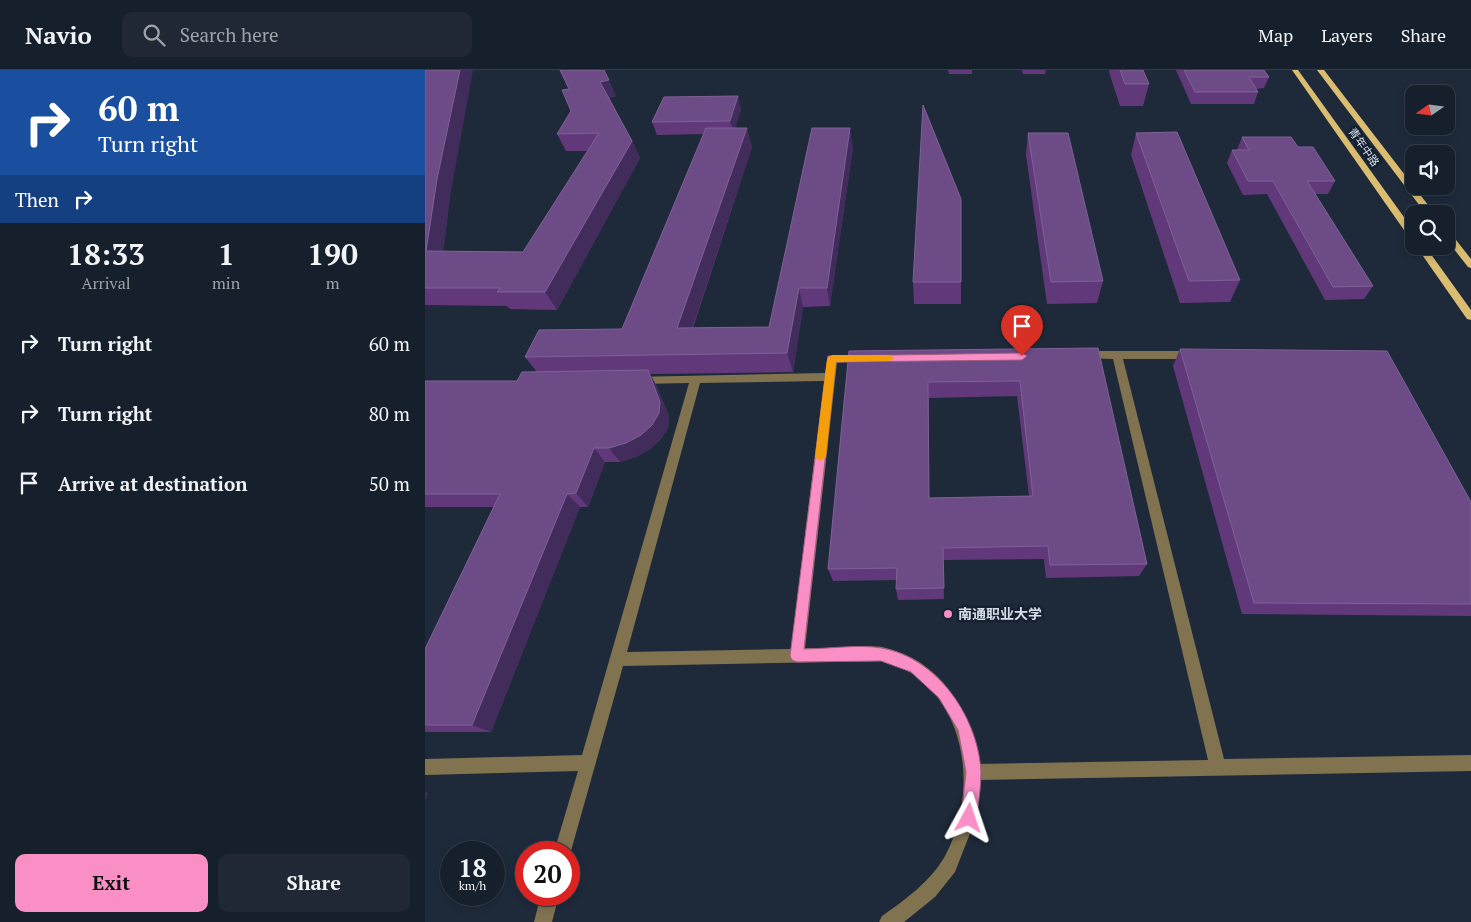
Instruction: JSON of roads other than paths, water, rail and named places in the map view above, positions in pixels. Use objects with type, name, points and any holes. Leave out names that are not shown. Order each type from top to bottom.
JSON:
[{"type":"main road","name":"青年中路","points":[[1295,70],[1405,225]]},
{"type":"main road","name":"青年中路","points":[[1319,70],[1424,205]]},
{"type":"main road","points":[[1455,245],[1471,265]]},
{"type":"main road","points":[[1426,255],[1471,317]]},
{"type":"lane","points":[[1117,355],[1218,767]]},
{"type":"lane","points":[[1068,356],[1205,355]]},
{"type":"lane","points":[[797,656],[832,359],[871,358]]},
{"type":"lane","points":[[629,380],[830,377]]},
{"type":"lane","points":[[566,841],[696,379]]},
{"type":"lane","points":[[617,659],[881,654],[916,667],[944,693],[964,728],[973,772],[969,818],[950,864],[917,903],[888,922]]},
{"type":"lane","points":[[973,772],[1471,763]]},
{"type":"lane","points":[[425,766],[588,764]]},
{"type":"lane","points":[[543,922],[548,906]]},
{"type":"place","name":"南通职业大学","points":[[948,614]]}]
